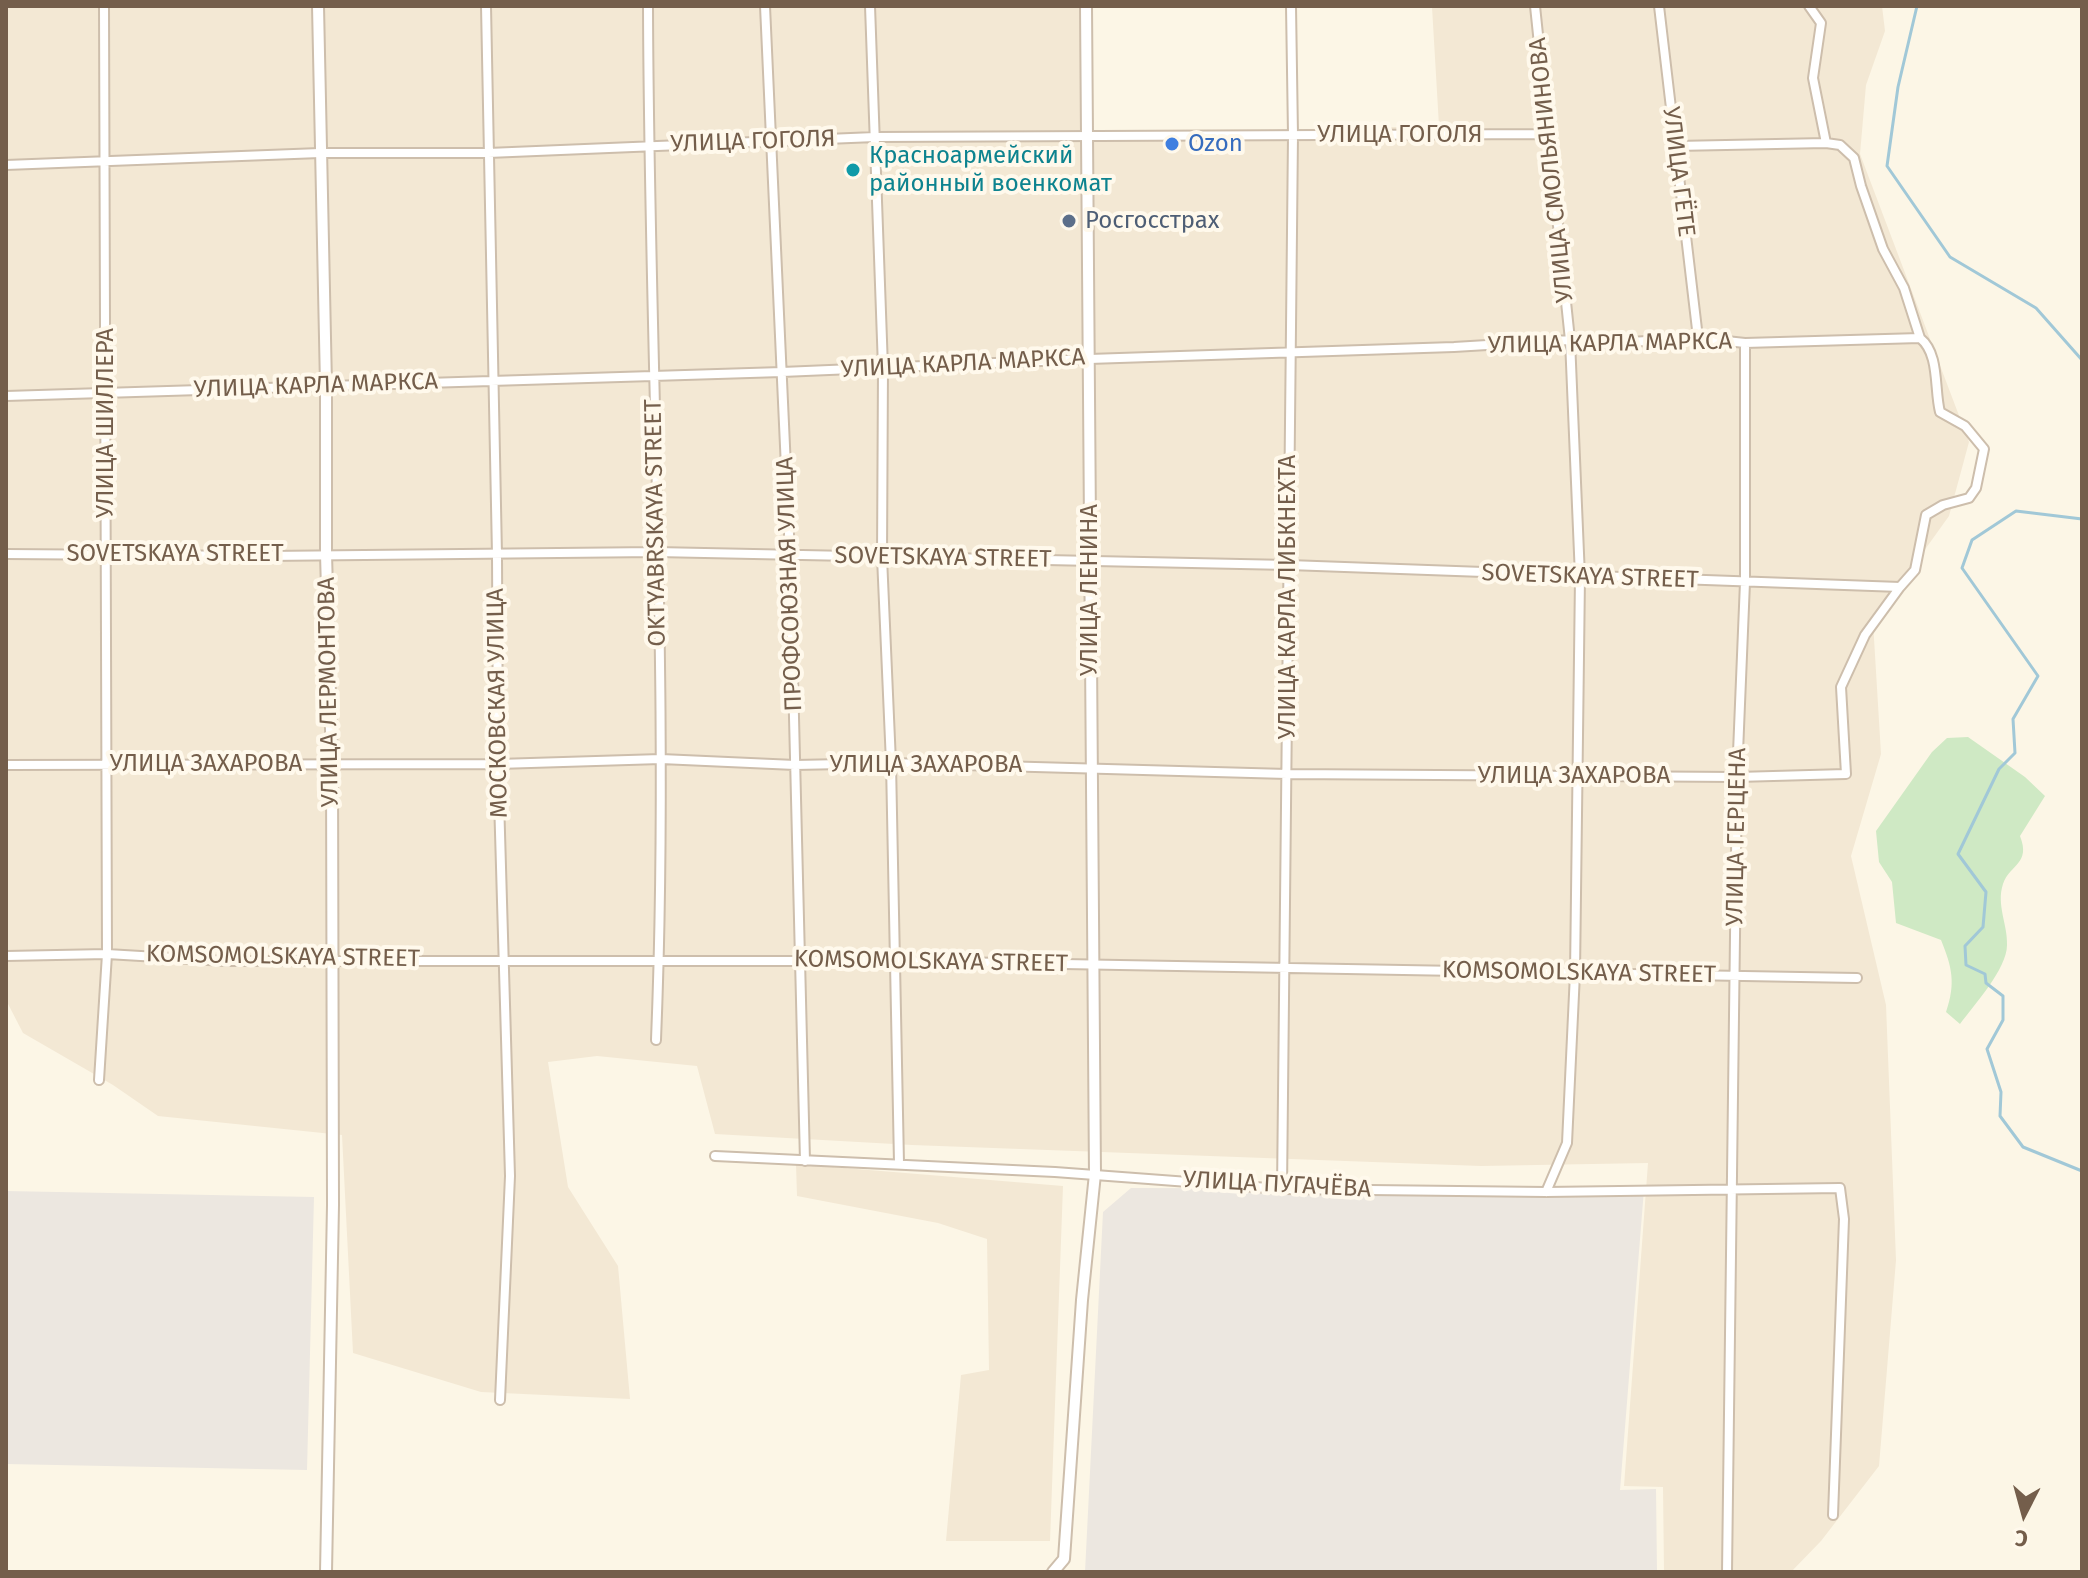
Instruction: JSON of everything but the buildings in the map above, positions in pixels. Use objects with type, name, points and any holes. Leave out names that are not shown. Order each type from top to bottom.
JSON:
[{"type":"street","name":"УЛИЦА ШИЛЛЕРА","points":[[99,1080],[107,954],[104,6]]},
{"type":"street","name":"УЛИЦА ЛЕРМОНТОВА","points":[[318,6],[332,764],[333,1205],[326,1572]]},
{"type":"street","name":"МОСКОВСКАЯ УЛИЦА","points":[[486,6],[498,764],[510,1176],[500,1400]]},
{"type":"street","name":"OKTYABRSKAYA STREET","points":[[648,6],[648,146],[661,759],[656,1040]]},
{"type":"street","name":"ПРОФСОЮЗНАЯ УЛИЦА","points":[[765,6],[790,556],[805,1161]]},
{"type":"street","points":[[870,6],[883,368],[882,557],[891,763],[899,1163]]},
{"type":"street","name":"УЛИЦА ЛЕНИНА","points":[[1064,1559],[1082,1300],[1095,1174],[1086,6]]},
{"type":"street","name":"УЛИЦА КАРЛА ЛИБКНЕХТА","points":[[1282,1189],[1293,135],[1291,6]]},
{"type":"street","name":"УЛИЦА СМОЛЬЯНИНОВА","points":[[1535,6],[1570,340],[1580,577],[1575,973],[1567,1143],[1546,1192]]},
{"type":"street","name":"УЛИЦА ГЁТЕ","points":[[1659,6],[1698,338]]},
{"type":"street","points":[[1809,6],[1821,23],[1813,78],[1826,143]]},
{"type":"street","name":"УЛИЦА ГОГОЛЯ","points":[[6,165],[320,153],[488,153],[875,137],[1548,134]]},
{"type":"street","points":[[1676,146],[1826,143],[1840,145],[1854,158],[1879,237],[1904,288],[1920,338],[1926,343],[1934,364],[1940,412],[1965,426],[1984,449],[1976,488],[1969,498],[1943,505],[1926,515],[1915,570],[1900,587]]},
{"type":"street","name":"УЛИЦА КАРЛА МАРКСА","points":[[6,396],[782,372],[1570,340],[1596,344],[1698,338],[1745,343],[1920,338]]},
{"type":"street","name":"УЛИЦА ГЕРЦЕНА","points":[[1727,1572],[1737,777],[1745,582],[1745,343]]},
{"type":"street","name":"SOVETSKAYA STREET","points":[[6,554],[497,555],[656,552],[1289,565],[1900,587]]},
{"type":"street","name":"УЛИЦА ЗАХАРОВА","points":[[6,765],[498,764],[661,759],[795,765],[891,763],[1287,774],[1737,777],[1846,774],[1841,687],[1865,635],[1900,587]]},
{"type":"street","name":"KOMSOMOLSKAYA STREET","points":[[6,956],[107,954],[225,961],[893,961],[1857,978]]},
{"type":"street","name":"УЛИЦА ПУГАЧЁВА","points":[[715,1156],[1095,1174],[1282,1189],[1546,1192],[1840,1188],[1844,1219],[1833,1515]]},
{"type":"street","points":[[1053,1572],[1064,1559]]},
{"type":"street","points":[[1064,1559],[1064,1572]]},
{"type":"shaded area","points":[[6,6],[1089,6],[1094,134],[1439,126],[1432,7],[1428,6],[1882,6],[1885,31],[1866,85],[1860,154],[1969,442],[1949,516],[1873,622],[1881,754],[1851,856],[1886,1005],[1896,1260],[1879,1466],[1821,1541],[1791,1572],[1664,1572],[1663,1487],[1624,1486],[1648,1163],[1481,1166],[912,1145],[715,1134],[697,1066],[597,1056],[548,1062],[568,1187],[618,1266],[630,1399],[481,1392],[353,1353],[342,1135],[158,1116],[113,1085],[23,1033],[6,1000]]},
{"type":"shaded area","points":[[796,1164],[1063,1186],[1050,1541],[946,1541],[961,1375],[989,1370],[987,1239],[938,1223],[797,1196]]},
{"type":"shaded area","points":[[1131,1188],[1644,1189],[1620,1490],[1656,1489],[1657,1572],[1085,1572],[1103,1212]]},
{"type":"shaded area","points":[[6,1191],[314,1197],[307,1470],[6,1464]]},
{"type":"green space","points":[[1968,737],[2025,777],[2045,796],[2020,836],[2023,845],[2021,858],[2006,877],[2001,892],[2007,937],[2006,955],[1989,986],[1960,1024],[1946,1012],[1951,975],[1941,940],[1896,923],[1892,882],[1879,862],[1876,831],[1932,752],[1947,738]]},
{"type":"waterway","points":[[1917,6],[1898,87],[1887,166],[1950,257],[2036,308],[2082,360]]},
{"type":"waterway","points":[[2082,519],[2016,511],[1972,540],[1962,568],[2038,676],[2013,719],[2015,753],[1999,769],[1958,854],[1986,892],[1983,927],[1965,946],[1966,965],[1985,974],[1986,983],[2003,996],[2003,1020],[1987,1049],[2001,1092],[2000,1116],[2023,1147],[2082,1171]]},
{"type":"place","name":"Ozon","points":[[1172,144]]},
{"type":"place","name":"Красноармейский районный военкомат","points":[[853,170]]},
{"type":"place","name":"Росгосстрах","points":[[1069,221]]}]
